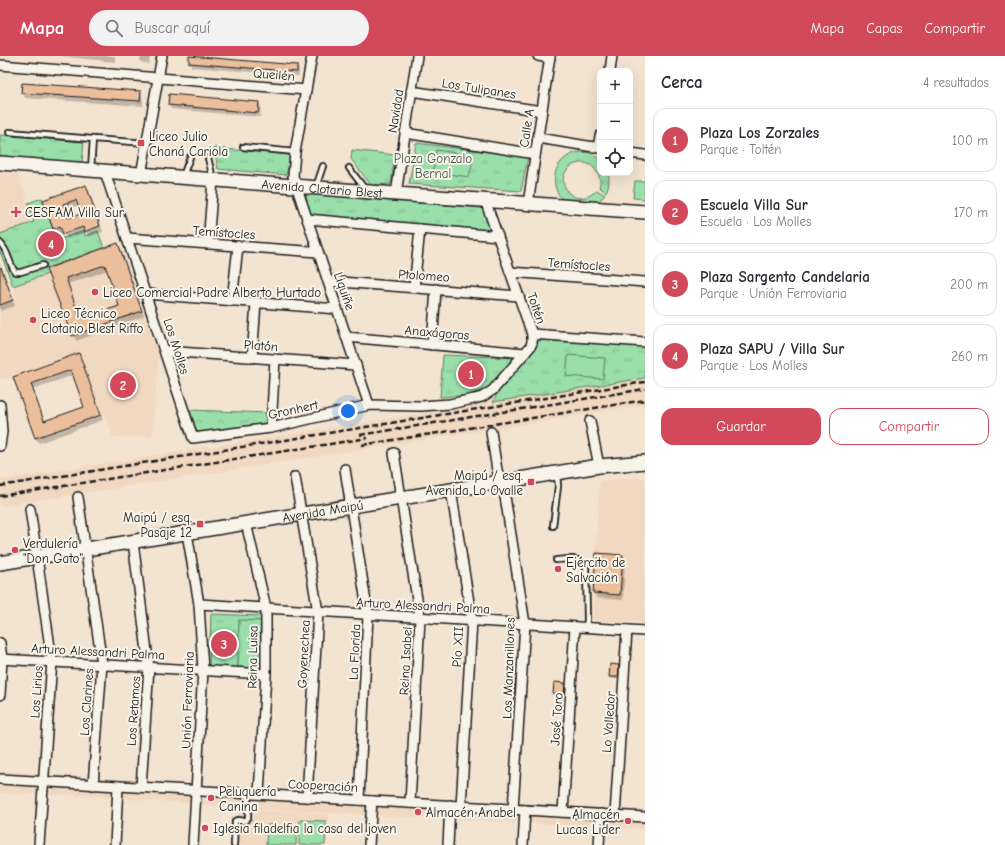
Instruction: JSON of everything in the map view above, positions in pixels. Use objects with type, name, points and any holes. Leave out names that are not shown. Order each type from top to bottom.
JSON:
[{"type":"main road","name":"Avenida Clotario Blest","points":[[0,163],[142,175],[645,212]]},
{"type":"main road","name":"Avenida Maipú","points":[[0,563],[502,481],[613,464],[645,462]]},
{"type":"street","points":[[142,175],[162,56]]},
{"type":"street","name":"Liquiñe","points":[[312,56],[292,172],[295,186],[369,405]]},
{"type":"street","name":"Navidad","points":[[396,194],[417,56]]},
{"type":"street","points":[[538,56],[550,57]]},
{"type":"street","points":[[610,68],[612,56]]},
{"type":"street","name":"Calle A","points":[[528,204],[550,57]]},
{"type":"street","name":"Queilén","points":[[0,65],[306,90]]},
{"type":"street","name":"Los Tulipanes","points":[[411,91],[542,111]]},
{"type":"street","points":[[405,133],[536,154]]},
{"type":"street","points":[[538,138],[597,148]]},
{"type":"street","points":[[633,153],[645,155]]},
{"type":"street","name":"Los Molles","points":[[106,172],[193,438]]},
{"type":"street","points":[[208,244],[213,180]]},
{"type":"street","name":"Toltén","points":[[421,406],[450,404],[477,398],[490,393],[532,343],[532,334],[485,200]]},
{"type":"street","points":[[307,219],[498,236]]},
{"type":"street","points":[[414,288],[420,229]]},
{"type":"street","name":"Temístocles","points":[[128,238],[318,252]]},
{"type":"street","points":[[232,301],[238,246]]},
{"type":"street","name":"Temístocles","points":[[510,272],[645,282]]},
{"type":"street","name":"Ptolomeo","points":[[328,281],[519,296]]},
{"type":"street","points":[[432,345],[436,290]]},
{"type":"street","points":[[146,294],[337,309]]},
{"type":"street","points":[[252,358],[256,303]]},
{"type":"street","points":[[532,334],[645,342]]},
{"type":"street","name":"Anaxágoras","points":[[346,338],[524,353]]},
{"type":"street","name":"Platón","points":[[165,351],[356,365]]},
{"type":"street","points":[[271,428],[276,359]]},
{"type":"street","points":[[0,405],[2,432],[0,446]]},
{"type":"street","name":"Gronhert","points":[[193,438],[271,428],[369,405],[421,406]]},
{"type":"street","points":[[590,421],[598,461]]},
{"type":"street","name":"Los Manzanillones","points":[[490,432],[497,470],[502,481],[525,624],[513,809]]},
{"type":"street","name":"Reina Isabel","points":[[394,453],[420,618],[410,803]]},
{"type":"street","name":"La Florida","points":[[345,469],[368,615],[359,800]]},
{"type":"street","name":"Goyenechea","points":[[295,477],[318,612],[307,797]]},
{"type":"street","name":"Pío XII","points":[[451,490],[472,621],[461,806]]},
{"type":"street","name":"Los Clarines","points":[[78,497],[102,664],[93,784]]},
{"type":"street","name":"Los Lirios","points":[[30,509],[52,661],[39,845]]},
{"type":"street","name":"Reina Luisa","points":[[246,523],[266,608],[266,674],[259,794]]},
{"type":"street","name":"Unión Ferroviaria","points":[[187,533],[199,604],[203,670],[194,845]]},
{"type":"street","name":"Los Retamos","points":[[133,542],[149,667],[141,787]]},
{"type":"street","name":"Arturo Alessandri Palma","points":[[199,604],[645,631]]},
{"type":"street","name":"José Toro","points":[[563,812],[575,627]]},
{"type":"street","name":"Lo Valledor","points":[[615,815],[627,630]]},
{"type":"street","points":[[0,643],[0,695]]},
{"type":"street","name":"Arturo Alessandri Palma","points":[[1,659],[266,674]]},
{"type":"street","name":"Cooperación","points":[[0,779],[645,817]]},
{"type":"street","points":[[115,845],[118,786]]},
{"type":"street","points":[[369,845],[372,801]]},
{"type":"street","points":[[448,845],[450,806]]},
{"type":"street","points":[[523,845],[525,810]]},
{"type":"street","points":[[599,845],[601,814]]},
{"type":"lane","points":[[8,132],[147,143]]},
{"type":"lane","points":[[91,171],[93,139]]},
{"type":"lane","points":[[243,148],[295,152]]},
{"type":"lane","points":[[182,178],[190,157]]},
{"type":"lane","points":[[208,158],[213,180]]},
{"type":"lane","points":[[316,187],[323,166]]},
{"type":"lane","points":[[349,168],[368,192]]},
{"type":"lane","points":[[0,243],[5,250],[15,272],[21,272],[43,265]]},
{"type":"lane","points":[[553,526],[558,486],[557,473]]},
{"type":"lane","points":[[556,560],[576,559],[582,561],[586,565],[586,628]]},
{"type":"lane","points":[[234,845],[235,821],[245,821],[248,818],[248,794]]},
{"type":"shaded area","name":"CESFAM Villa Sur","points":[[0,173],[18,174],[35,222],[0,234]]},
{"type":"shaded area","points":[[118,243],[159,356],[152,436],[113,437],[104,413],[101,415],[79,353],[13,377],[1,380],[0,376],[0,305],[17,299],[13,286],[48,274],[46,269]]},
{"type":"shaded area","points":[[645,378],[645,405],[0,506],[0,480]]},
{"type":"shaded area","points":[[645,478],[645,623],[592,620],[600,481]]},
{"type":"shaded area","points":[[0,771],[329,793],[645,810],[645,829],[291,811],[89,796],[0,793]]},
{"type":"shaded area","points":[[238,809],[329,814],[327,845],[236,845]]},
{"type":"green space","points":[[0,135],[84,142],[82,163],[0,156]]},
{"type":"green space","name":"Plaza Gonzalo Bernal","points":[[416,143],[528,157],[521,191],[409,184]]},
{"type":"green space","points":[[214,148],[291,155],[286,175],[218,169]]},
{"type":"green space","points":[[352,150],[395,155],[391,184],[371,185],[351,159]]},
{"type":"green space","points":[[436,150],[474,156],[469,177],[433,172]]},
{"type":"green space","points":[[581,152],[590,153],[597,157],[597,172],[592,166],[586,163],[573,165],[564,175],[563,181],[566,189],[573,196],[581,198],[597,190],[605,195],[598,202],[562,199],[557,192],[555,184],[556,170],[560,163],[573,154]]},
{"type":"green space","points":[[599,176],[609,176],[609,183],[606,192],[599,187]]},
{"type":"green space","points":[[635,181],[645,181],[645,199],[633,198]]},
{"type":"green space","points":[[308,194],[481,208],[484,210],[491,232],[310,218],[305,198]]},
{"type":"green space","points":[[42,198],[57,240],[84,231],[85,236],[98,231],[104,248],[46,268],[48,274],[13,286],[0,254],[0,234],[34,222],[28,203]]},
{"type":"green space","points":[[540,340],[645,346],[645,378],[493,402],[498,392]]},
{"type":"green space","points":[[443,355],[514,358],[487,389],[468,395],[440,397]]},
{"type":"green space","points":[[568,355],[605,358],[603,379],[566,376]]},
{"type":"green space","points":[[190,410],[268,413],[267,423],[197,433]]},
{"type":"green space","points":[[211,614],[263,616],[263,621],[239,621],[238,667],[261,668],[261,670],[209,668]]},
{"type":"green space","points":[[239,620],[263,621],[261,668],[238,667]]},
{"type":"green space","points":[[300,820],[326,821],[325,845],[299,845]]},
{"type":"green space","points":[[267,825],[297,826],[296,845],[266,845]]},
{"type":"building","points":[[189,56],[297,65],[297,72],[189,63]]},
{"type":"building","points":[[22,83],[141,91],[140,101],[21,93]]},
{"type":"building","points":[[169,94],[259,102],[258,113],[168,105]]},
{"type":"building","points":[[86,185],[100,226],[84,232],[83,227],[63,234],[60,226],[53,229],[43,200]],"holes":[[[76,200],[81,214],[68,218],[63,204]]]},
{"type":"building","name":"Liceo Comercial Padre Alberto Hurtado","points":[[118,243],[142,311],[72,336],[46,269]],"holes":[[[105,265],[119,306],[80,319],[66,278]]]},
{"type":"building","points":[[1,267],[13,300],[0,305],[0,268]]},
{"type":"building","points":[[79,353],[101,415],[35,438],[13,377]],"holes":[[[71,370],[84,407],[44,421],[31,384]]]},
{"type":"building","points":[[596,553],[623,555],[620,595],[593,593]]},
{"type":"building","points":[[610,664],[619,665],[618,677],[609,677]]},
{"type":"building","points":[[506,679],[515,680],[514,693],[505,692]]},
{"type":"building","points":[[554,682],[565,683],[564,695],[553,694]]},
{"type":"railway","points":[[0,486],[645,382]]},
{"type":"railway","points":[[360,435],[645,389]]},
{"type":"railway","points":[[362,445],[645,400]]},
{"type":"railway","points":[[0,496],[368,438]]},
{"type":"place","name":"Liceo Julio Chaná Cariola","points":[[141,143]]},
{"type":"place","name":"CESFAM Villa Sur","points":[[16,212]]},
{"type":"place","name":"Plaza SAPU / Villa Sur","points":[[51,244]]},
{"type":"place","name":"Liceo Comercial Padre Alberto Hurtado","points":[[95,292]]},
{"type":"place","name":"Liceo Técnico Clotario Blest Riffo","points":[[33,320]]},
{"type":"place","name":"Plaza Los Zorzales","points":[[471,374]]},
{"type":"place","name":"Escuela Villa Sur","points":[[123,385]]},
{"type":"place","name":"Maipú / esq. Avenida Lo Ovalle","points":[[531,482]]},
{"type":"place","name":"Maipú / esq. Pasaje 12","points":[[200,524]]},
{"type":"place","name":"Verdulería \"Don Gato\"","points":[[15,550]]},
{"type":"place","name":"Ejército de Salvación","points":[[558,569]]},
{"type":"place","name":"Plaza Sargento Candelaria","points":[[224,644]]},
{"type":"place","name":"Peluquería Canina","points":[[211,798]]},
{"type":"place","name":"Almacén Anabel","points":[[418,812]]},
{"type":"place","name":"Almacén Lucas Lider","points":[[628,821]]},
{"type":"place","name":"Iglesia filadelfia la casa del joven","points":[[205,828]]}]
